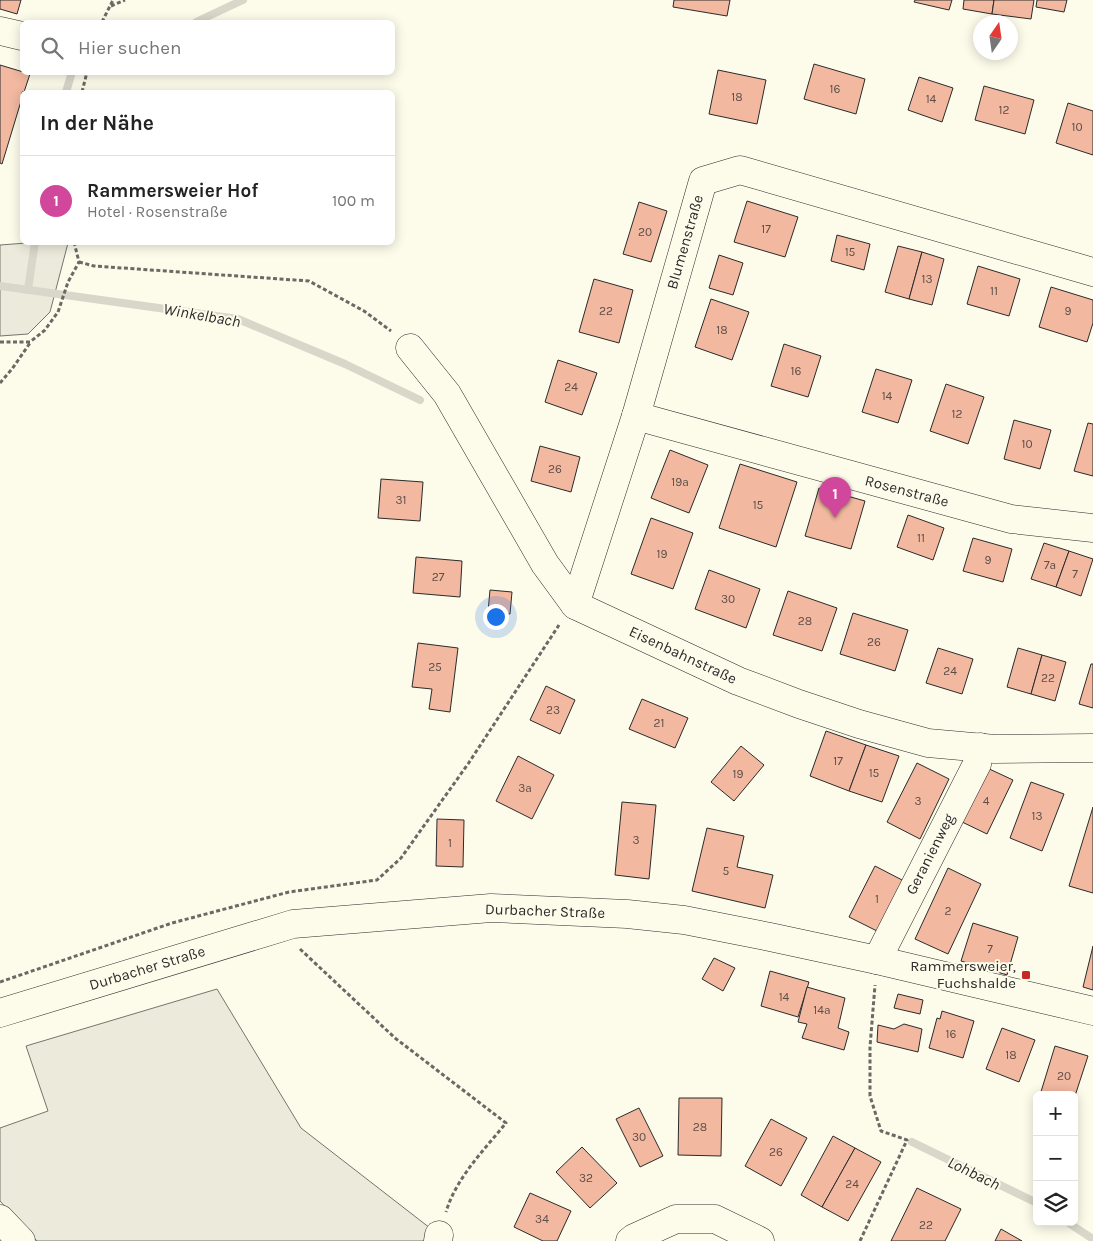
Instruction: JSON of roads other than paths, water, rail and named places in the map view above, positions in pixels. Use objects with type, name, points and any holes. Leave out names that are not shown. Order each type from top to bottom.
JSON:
[{"type":"street","points":[[0,31],[20,36]]},
{"type":"street","name":"Blumenstraße","points":[[575,605],[636,416],[702,180],[740,170],[1093,272]]},
{"type":"street","name":"Eisenbahnstraße","points":[[410,348],[447,394],[545,564],[575,605],[738,680],[799,704],[859,724],[928,743],[995,749],[1093,748]]},
{"type":"street","name":"Rosenstraße","points":[[636,416],[1011,519],[1093,528]]},
{"type":"street","name":"Geranienweg","points":[[876,960],[977,764],[980,747]]},
{"type":"street","name":"Durbacher Straße","points":[[0,1013],[293,924],[491,908],[627,914],[684,920],[876,960],[1093,1010]]},
{"type":"street","points":[[0,1219],[22,1241]]},
{"type":"street","points":[[630,1241],[676,1219],[715,1219],[760,1241]]},
{"type":"waterway","points":[[200,20],[243,0]]},
{"type":"waterway","points":[[67,90],[71,75]]},
{"type":"waterway","points":[[28,290],[35,245]]},
{"type":"waterway","name":"Winkelbach","points":[[0,286],[238,319],[345,364],[420,400]]},
{"type":"waterway","name":"Lohbach","points":[[912,1142],[1033,1201]]},
{"type":"waterway","name":"Lohbach","points":[[1073,1226],[1093,1239]]},
{"type":"place","name":"Rammersweier Hof","points":[[835,518]]},
{"type":"place","name":"Rammersweier, Fuchshalde","points":[[1026,975]]}]
